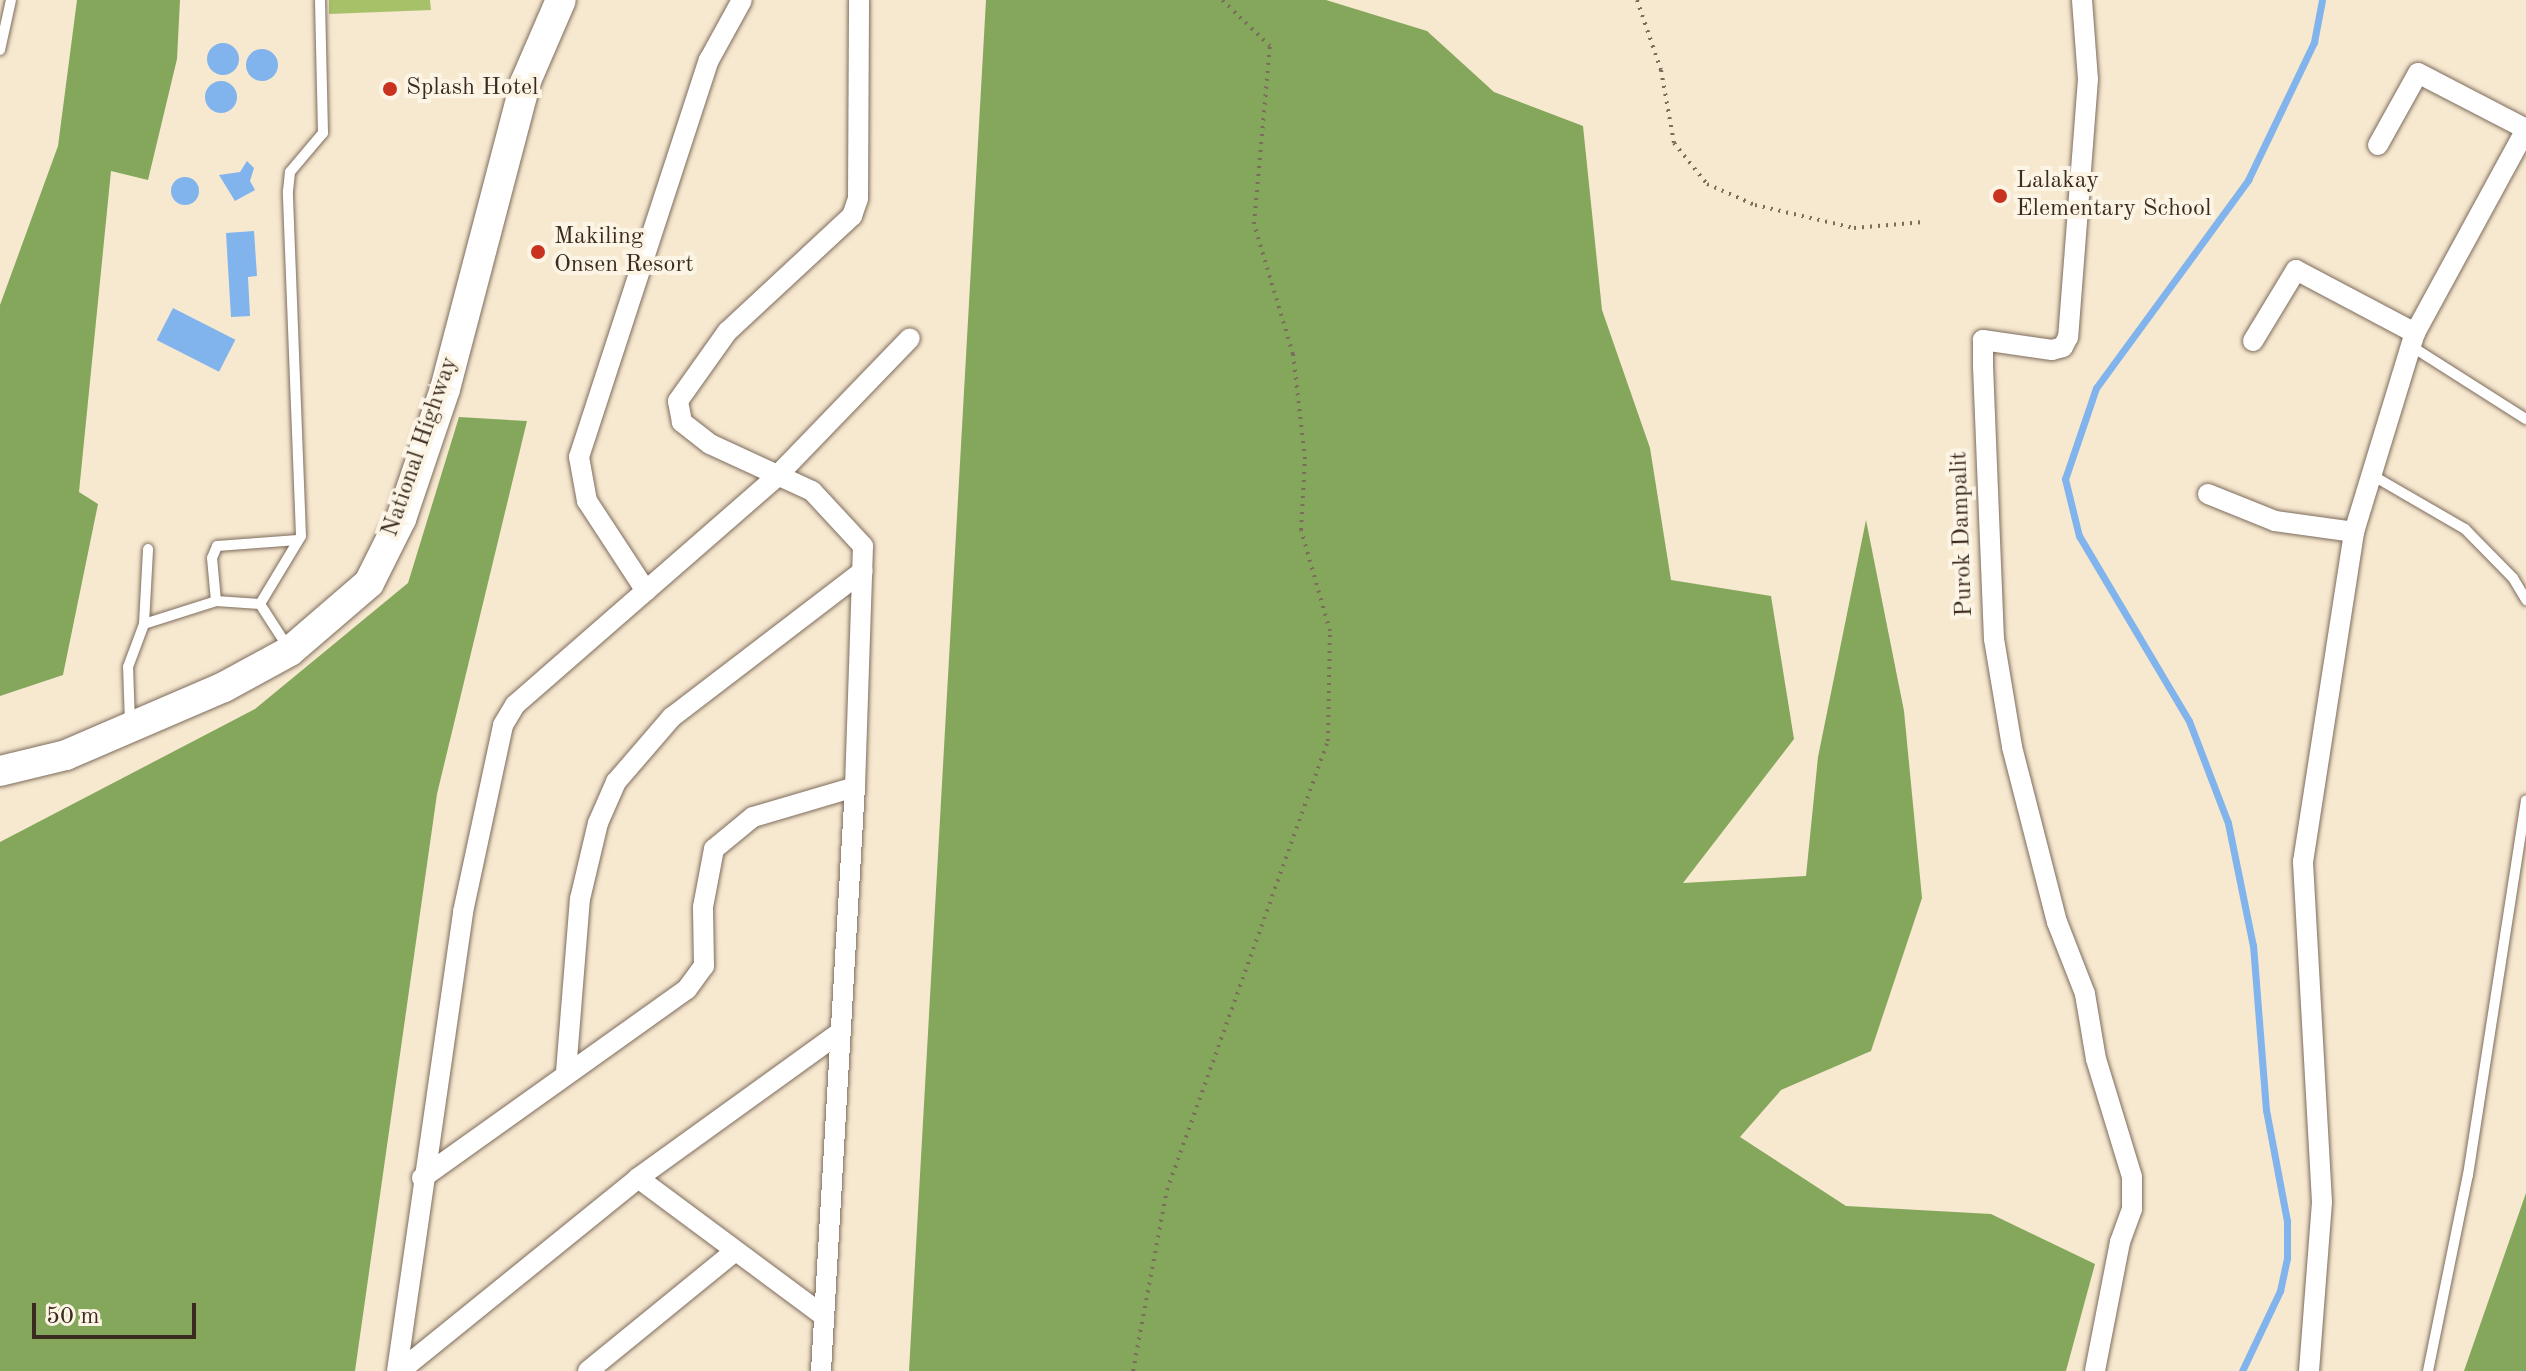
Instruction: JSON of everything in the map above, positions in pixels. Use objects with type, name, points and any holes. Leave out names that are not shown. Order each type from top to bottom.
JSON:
[{"type":"main road","name":"National Highway","points":[[0,771],[66,755],[130,729],[290,651],[369,583],[401,519],[445,389],[525,83],[561,0]]},
{"type":"street","points":[[646,591],[587,501],[579,457],[709,60],[742,0]]},
{"type":"street","points":[[821,1371],[855,787],[863,546],[812,491],[775,478],[710,444],[682,422],[678,401],[727,332],[852,216],[858,199],[859,0]]},
{"type":"street","name":"Purok Dampalit","points":[[2082,0],[2088,79],[2068,337],[2063,347],[2052,350],[1983,340],[1985,499],[1994,639],[2012,747],[2057,922],[2085,994],[2096,1059],[2132,1177],[2132,1209],[2120,1242],[2095,1371]]},
{"type":"street","points":[[2309,1371],[2322,1202],[2303,862],[2354,532],[2369,473],[2414,340],[2520,152],[2526,129],[2418,73],[2378,145]]},
{"type":"street","points":[[2253,341],[2296,270],[2414,340]]},
{"type":"street","points":[[399,1371],[422,1178],[463,912],[503,725],[515,705],[775,478],[910,338]]},
{"type":"street","points":[[2208,494],[2275,521],[2354,532]]},
{"type":"street","points":[[566,1072],[580,899],[598,823],[616,782],[672,717],[863,571]]},
{"type":"street","points":[[422,1178],[566,1072],[687,989],[704,966],[703,907],[714,849],[753,817],[855,787]]},
{"type":"street","points":[[399,1371],[638,1178],[839,1033]]},
{"type":"street","points":[[638,1178],[824,1316]]},
{"type":"street","points":[[588,1371],[735,1251]]},
{"type":"lane","points":[[0,50],[11,0]]},
{"type":"lane","points":[[260,604],[298,540],[302,515],[288,191],[290,172],[323,133],[320,0]]},
{"type":"lane","points":[[2414,340],[2526,419]]},
{"type":"lane","points":[[2369,473],[2465,529],[2513,578],[2526,600]]},
{"type":"lane","points":[[216,601],[212,558],[217,546],[298,540]]},
{"type":"lane","points":[[130,729],[128,667],[144,624],[148,549]]},
{"type":"lane","points":[[144,624],[216,601],[260,604]]},
{"type":"lane","points":[[260,604],[290,651]]},
{"type":"lane","points":[[2428,1371],[2468,1175],[2526,800]]},
{"type":"path","points":[[1133,1371],[1167,1190],[1328,741],[1330,631],[1301,530],[1305,459],[1293,354],[1254,224],[1270,46],[1222,0]]},
{"type":"path","points":[[1637,0],[1661,70],[1674,143],[1707,184],[1755,205],[1854,228],[1924,222]]},
{"type":"green space","points":[[77,0],[180,0],[177,59],[148,180],[111,171],[79,492],[98,504],[63,675],[0,696],[0,305],[58,146]]},
{"type":"green space","points":[[329,0],[430,0],[431,10],[329,14]]},
{"type":"green space","points":[[986,0],[1326,0],[1427,31],[1494,92],[1583,126],[1602,310],[1650,448],[1671,580],[1771,596],[1794,739],[1683,883],[1806,876],[1818,757],[1866,520],[1904,711],[1922,898],[1871,1051],[1781,1090],[1740,1137],[1846,1206],[1991,1214],[2095,1264],[2066,1371],[909,1371]]},
{"type":"green space","points":[[459,417],[527,421],[437,794],[355,1371],[0,1371],[0,842],[255,709],[408,583]]},
{"type":"green space","points":[[2526,1193],[2526,1371],[2464,1371]]},
{"type":"water","points":[[223,43],[234,48],[239,59],[234,70],[223,75],[212,70],[207,59],[212,48]]},
{"type":"water","points":[[262,49],[274,53],[278,65],[274,77],[262,81],[250,77],[246,65],[250,53]]},
{"type":"water","points":[[221,81],[232,86],[237,97],[232,108],[221,113],[210,108],[205,97],[210,86]]},
{"type":"water","points":[[247,161],[254,168],[250,181],[255,190],[235,201],[219,175],[240,172]]},
{"type":"water","points":[[185,177],[195,181],[199,191],[195,201],[185,205],[175,201],[171,191],[175,181]]},
{"type":"water","points":[[254,231],[257,276],[248,277],[250,316],[231,317],[226,233]]},
{"type":"water","points":[[173,308],[235,340],[219,372],[157,340]]},
{"type":"waterway","points":[[2242,1371],[2280,1291],[2287,1258],[2287,1221],[2266,1110],[2253,946],[2228,823],[2189,721],[2079,536],[2065,479],[2096,388],[2248,180],[2314,42],[2322,0]]},
{"type":"place","name":"Splash Hotel","points":[[390,89]]},
{"type":"place","name":"Lalakay Elementary School","points":[[2000,196]]},
{"type":"place","name":"Makiling Onsen Resort","points":[[538,252]]}]
